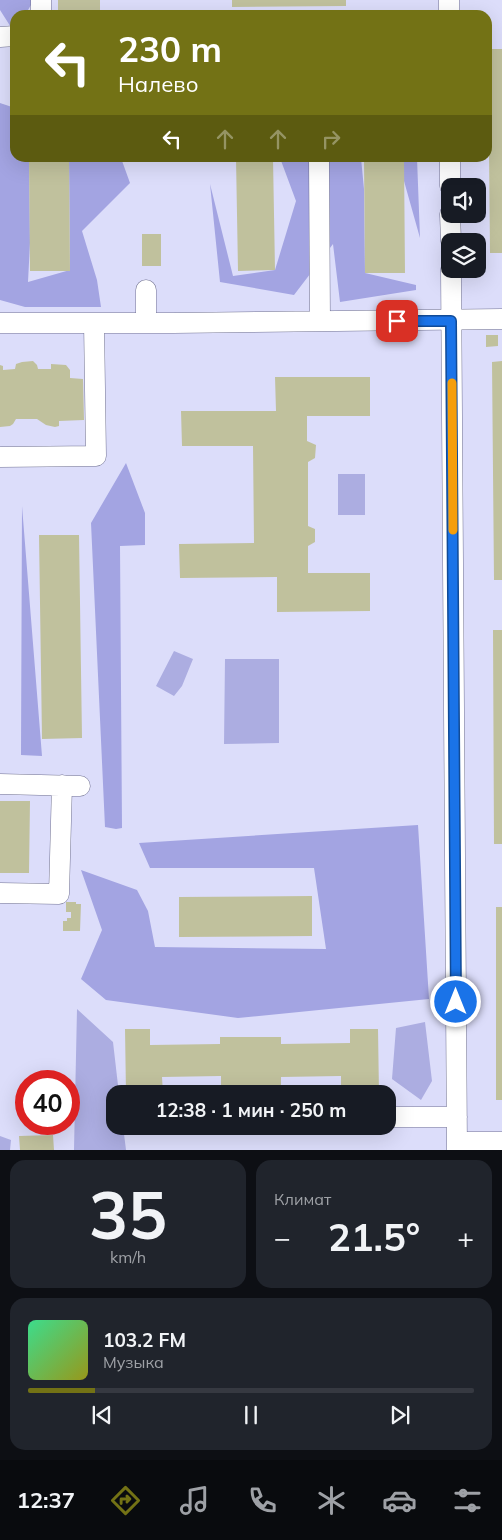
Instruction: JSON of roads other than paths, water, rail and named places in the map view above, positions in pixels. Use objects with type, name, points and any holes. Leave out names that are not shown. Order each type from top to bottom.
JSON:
[{"type":"street","points":[[319,162],[320,321]]},
{"type":"street","points":[[450,162],[450,178]]},
{"type":"street","points":[[451,278],[457,1146],[502,1142]]},
{"type":"street","points":[[146,290],[146,323]]},
{"type":"street","points":[[0,323],[502,320]]},
{"type":"street","points":[[0,457],[96,456],[94,323]]},
{"type":"street","points":[[0,784],[71,786],[59,894],[0,893]]},
{"type":"street","points":[[396,1117],[457,1117]]}]
